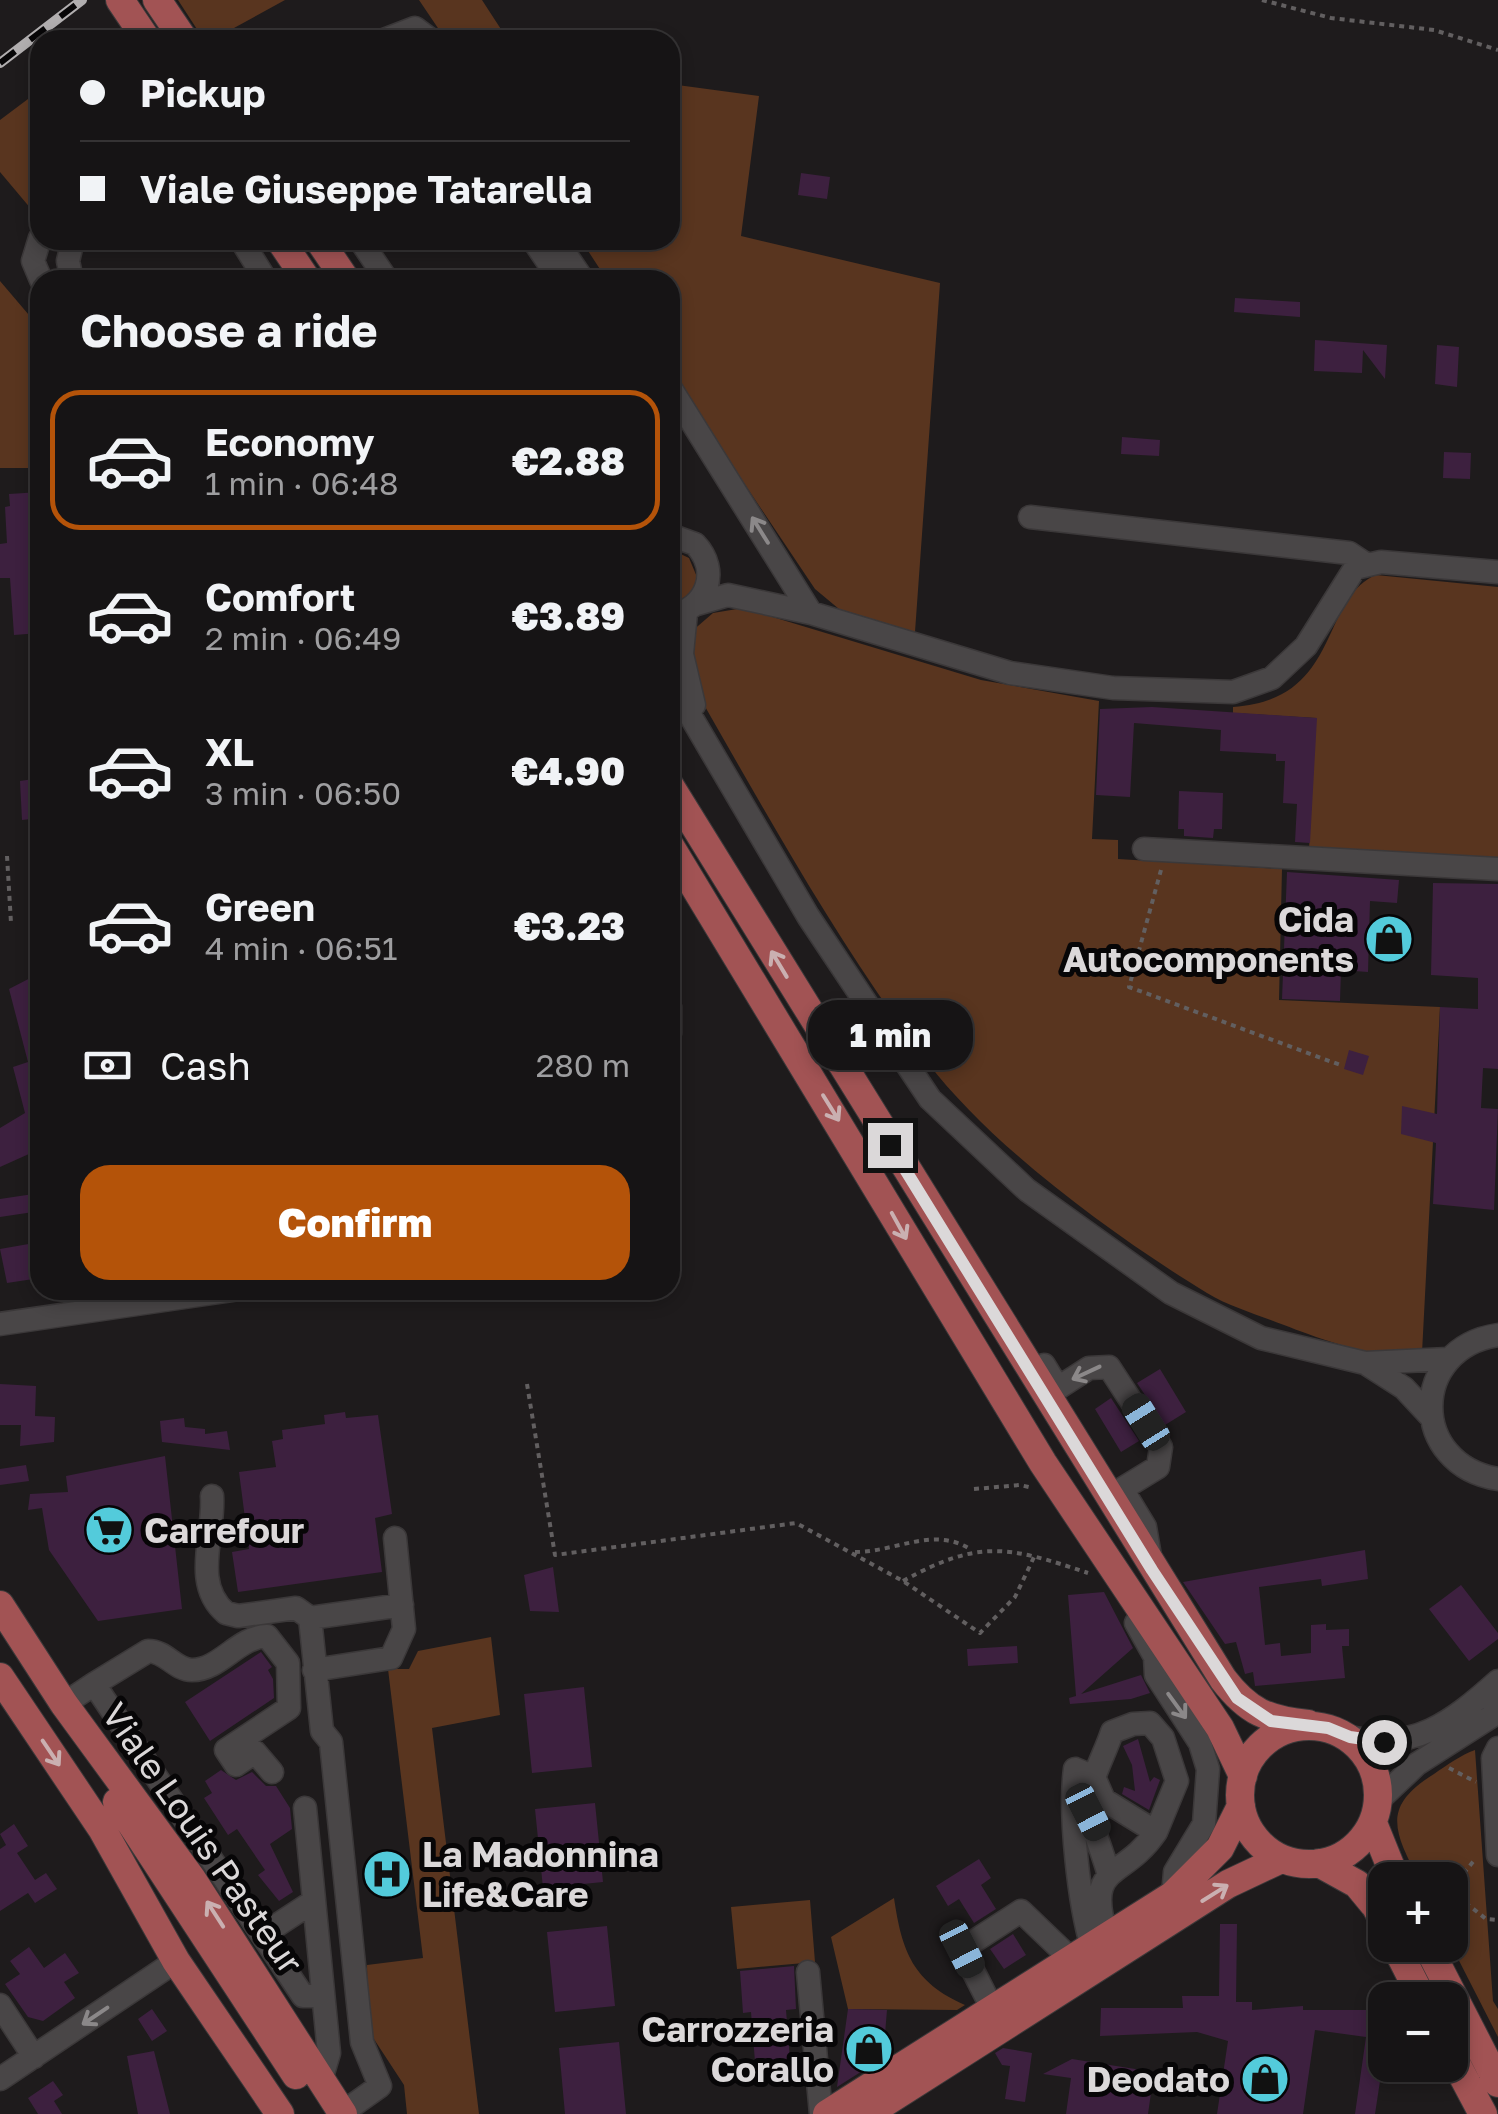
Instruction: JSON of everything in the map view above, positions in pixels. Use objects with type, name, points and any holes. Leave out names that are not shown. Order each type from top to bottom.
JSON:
[{"type":"main road","points":[[120,0],[140,30]]},
{"type":"main road","points":[[158,0],[178,30]]},
{"type":"main road","points":[[680,802],[1222,1679],[1250,1710],[1271,1721],[1308,1724],[1350,1737],[1375,1774],[1377,1810],[1391,1862]]},
{"type":"main road","points":[[680,862],[852,1141],[916,1256],[1043,1463],[1220,1728],[1242,1776],[1241,1806],[1248,1829],[1279,1860]]},
{"type":"main road","name":"Viale Louis Pasteur","points":[[0,1605],[64,1704],[192,1879],[343,2114]]},
{"type":"main road","points":[[0,1677],[102,1830],[176,1961],[284,2114]]},
{"type":"main road","points":[[64,1704],[134,1829],[322,2114]]},
{"type":"main road","points":[[1242,1776],[1268,1738],[1308,1724]]},
{"type":"main road","points":[[824,2114],[1173,1895],[1220,1848],[1241,1806]]},
{"type":"main road","points":[[1319,1863],[1358,1842],[1377,1810]]},
{"type":"main road","points":[[102,1830],[165,1910],[284,2114]]},
{"type":"main road","points":[[868,2114],[1228,1884],[1279,1860],[1319,1863],[1358,1884],[1368,1898]]},
{"type":"main road","points":[[1436,1962],[1498,2083]]},
{"type":"main road","points":[[1466,2082],[1483,2114]]},
{"type":"street","points":[[680,403],[811,614]]},
{"type":"street","points":[[1030,517],[1349,553],[1367,565]]},
{"type":"street","points":[[680,538],[694,544],[728,595]]},
{"type":"street","points":[[684,610],[728,595],[811,614],[1010,672],[1113,688],[1233,692],[1272,678],[1295,657],[1356,568],[1381,562],[1498,572]]},
{"type":"street","points":[[700,728],[682,654],[684,610],[709,583],[709,570]]},
{"type":"street","points":[[680,697],[808,916],[930,1100],[1027,1190],[1171,1293],[1261,1338],[1365,1363],[1448,1360]]},
{"type":"street","points":[[1153,850],[1498,869]]},
{"type":"street","points":[[973,1281],[1004,1302],[1058,1388],[1089,1368],[1108,1366],[1133,1402],[1164,1453],[1158,1467],[1122,1489],[1145,1526],[1152,1570]]},
{"type":"street","points":[[0,1324],[164,1300]]},
{"type":"street","points":[[1431,1417],[1434,1386],[1448,1360],[1464,1346],[1498,1335]]},
{"type":"street","points":[[1365,1363],[1404,1388],[1431,1417],[1446,1452],[1476,1474],[1497,1480]]},
{"type":"street","points":[[212,1496],[214,1518],[206,1552],[215,1604],[238,1616],[296,1608],[305,1610],[310,1618],[322,1731],[331,1742],[362,2042],[380,2086],[343,2114]]},
{"type":"street","points":[[314,1670],[391,1658],[404,1630],[396,1538]]},
{"type":"street","points":[[1128,1586],[1130,1612],[1155,1657],[1156,1675],[1200,1743],[1208,1769],[1204,1824],[1175,1872],[1173,1895]]},
{"type":"street","points":[[310,1618],[402,1605]]},
{"type":"street","points":[[64,1704],[148,1651],[158,1651],[190,1670],[204,1667],[252,1636],[267,1636],[288,1663],[289,1708],[226,1750],[236,1765],[255,1752],[272,1772]]},
{"type":"street","points":[[1350,1737],[1384,1742],[1414,1738],[1445,1722],[1498,1682]]},
{"type":"street","points":[[94,1684],[303,1996],[323,1996]]},
{"type":"street","points":[[1377,1810],[1405,1773],[1492,1716],[1498,1704]]},
{"type":"street","points":[[1090,1948],[1100,1888],[1108,1872],[1142,1852],[1156,1832],[1176,1781],[1163,1738],[1150,1723],[1112,1732],[1094,1777],[1088,1812],[1108,1872]]},
{"type":"street","points":[[1459,1737],[1476,1737],[1496,1754],[1489,1853]]},
{"type":"street","points":[[1090,1948],[1070,1805],[1076,1768],[1094,1777],[1104,1800],[1156,1832]]},
{"type":"street","points":[[305,1808],[328,2053],[321,2080]]},
{"type":"street","points":[[262,1935],[314,1901]]},
{"type":"street","points":[[993,2010],[962,1949],[1021,1910],[1090,1948]]},
{"type":"street","points":[[0,2079],[176,1961]]},
{"type":"street","points":[[808,1972],[824,2114]]},
{"type":"street","points":[[0,2005],[34,2057]]},
{"type":"path","points":[[1262,0],[1331,18],[1434,30],[1498,50]]},
{"type":"path","points":[[1153,850],[1129,986],[1343,1066]]},
{"type":"path","points":[[7,856],[11,923]]},
{"type":"path","points":[[527,1384],[554,1556],[796,1523],[904,1581],[980,1633],[1016,1597],[1035,1555]]},
{"type":"path","points":[[974,1489],[1020,1484],[1038,1490]]},
{"type":"path","points":[[850,1552],[896,1548],[936,1536],[972,1550],[1035,1555],[1092,1574]]},
{"type":"path","points":[[904,1581],[972,1550]]},
{"type":"path","points":[[1082,1559],[1099,1582]]},
{"type":"path","points":[[1442,1764],[1480,1784]]},
{"type":"path","points":[[1471,1780],[1473,1798]]},
{"type":"path","points":[[1468,1872],[1489,1853]]},
{"type":"path","points":[[1468,1904],[1486,1919],[1498,1920]]},
{"type":"shaded area","points":[[178,0],[285,0],[230,30],[198,30]]},
{"type":"shaded area","points":[[419,0],[482,0],[502,30],[439,30]]},
{"type":"shaded area","points":[[680,85],[759,96],[741,236],[940,283],[915,632],[839,609],[815,589],[680,388],[680,270],[600,270],[588,250],[680,250]]},
{"type":"shaded area","points":[[30,98],[30,208],[0,172],[0,120]]},
{"type":"shaded area","points":[[0,281],[30,316],[30,468],[0,468]]},
{"type":"shaded area","points":[[680,554],[689,558],[697,577],[692,593],[680,600]]},
{"type":"shaded area","points":[[1376,575],[1498,587],[1498,859],[1309,849],[1316,718],[1233,713],[1233,707],[1268,700],[1293,687],[1311,668],[1358,587]]},
{"type":"shaded area","points":[[743,608],[981,680],[1099,701],[1092,839],[1118,840],[1118,859],[1282,869],[1279,1000],[1440,1007],[1422,1353],[1392,1356],[1353,1348],[1216,1298],[1171,1271],[1057,1189],[955,1095],[896,1020],[836,929],[699,696],[692,678],[691,632],[713,613]]},
{"type":"shaded area","points":[[491,1637],[500,1715],[432,1728],[479,2114],[407,2114],[404,2085],[368,2030],[367,1965],[423,1958],[388,1669],[409,1669],[418,1651]]},
{"type":"shaded area","points":[[1475,1750],[1498,2037],[1460,1962],[1468,1962],[1468,1862],[1410,1862],[1399,1834],[1399,1809],[1406,1798],[1454,1760]]},
{"type":"shaded area","points":[[894,1898],[901,1934],[913,1963],[933,1986],[965,2005],[957,2010],[848,2009],[831,1937]]},
{"type":"shaded area","points":[[810,1900],[815,1962],[737,1969],[731,1907]]},
{"type":"building","points":[[801,173],[830,177],[827,199],[798,195]]},
{"type":"building","points":[[1235,298],[1300,302],[1300,317],[1234,312]]},
{"type":"building","points":[[1315,340],[1387,345],[1385,379],[1363,350],[1362,373],[1314,371]]},
{"type":"building","points":[[1437,345],[1459,347],[1457,387],[1435,384]]},
{"type":"building","points":[[1122,437],[1160,440],[1159,456],[1121,454]]},
{"type":"building","points":[[1444,452],[1471,453],[1470,479],[1443,478]]},
{"type":"building","points":[[30,493],[30,634],[14,635],[10,578],[0,578],[0,544],[7,543],[5,507],[10,506],[9,494]]},
{"type":"building","points":[[1152,707],[1317,718],[1310,843],[1295,842],[1297,804],[1283,803],[1285,761],[1276,761],[1276,754],[1220,751],[1221,730],[1134,723],[1130,797],[1096,795],[1100,709]]},
{"type":"building","points":[[30,780],[30,819],[22,820],[20,781]]},
{"type":"building","points":[[1179,791],[1223,793],[1222,829],[1214,829],[1213,838],[1184,836],[1184,829],[1178,829]]},
{"type":"building","points":[[1287,872],[1399,880],[1397,903],[1370,901],[1368,972],[1341,970],[1340,1001],[1282,999]]},
{"type":"building","points":[[1433,883],[1498,884],[1498,1069],[1483,1068],[1481,1108],[1498,1109],[1494,1210],[1433,1204],[1436,1143],[1401,1134],[1402,1106],[1437,1114],[1440,1007],[1478,1009],[1478,978],[1431,975]]},
{"type":"building","points":[[30,978],[30,1154],[0,1167],[0,1128],[25,1113],[13,1067],[28,1062],[9,989]]},
{"type":"building","points":[[1349,1050],[1369,1056],[1363,1075],[1344,1069]]},
{"type":"building","points":[[30,1194],[30,1212],[0,1217],[0,1199]]},
{"type":"building","points":[[30,1244],[30,1280],[7,1283],[0,1249]]},
{"type":"building","points":[[1160,1369],[1186,1412],[1165,1425],[1137,1383]]},
{"type":"building","points":[[0,1384],[36,1386],[35,1416],[55,1417],[54,1442],[20,1446],[21,1425],[0,1425]]},
{"type":"building","points":[[1111,1398],[1139,1441],[1121,1452],[1095,1409]]},
{"type":"building","points":[[345,1412],[346,1418],[378,1415],[392,1514],[375,1518],[382,1572],[238,1592],[232,1552],[249,1549],[239,1472],[276,1467],[272,1441],[283,1439],[282,1430],[325,1424],[324,1415]]},
{"type":"building","points":[[184,1418],[185,1427],[205,1429],[205,1434],[227,1431],[230,1450],[162,1442],[160,1421]]},
{"type":"building","name":"Carrefour","points":[[165,1456],[182,1609],[98,1621],[49,1550],[42,1508],[28,1510],[30,1494],[68,1492],[66,1476]]},
{"type":"building","points":[[26,1465],[29,1481],[0,1485],[0,1469]]},
{"type":"building","points":[[1365,1550],[1368,1579],[1322,1586],[1321,1579],[1259,1587],[1265,1645],[1280,1643],[1281,1656],[1311,1653],[1311,1625],[1326,1624],[1326,1630],[1349,1629],[1349,1646],[1342,1646],[1345,1678],[1255,1686],[1253,1672],[1245,1674],[1236,1642],[1225,1644],[1183,1582]]},
{"type":"building","points":[[553,1567],[559,1612],[530,1611],[524,1575]]},
{"type":"building","points":[[1461,1585],[1498,1633],[1498,1639],[1469,1661],[1429,1609]]},
{"type":"building","points":[[1104,1592],[1133,1648],[1081,1694],[1141,1675],[1150,1693],[1131,1699],[1070,1704],[1069,1698],[1076,1696],[1068,1595]]},
{"type":"building","points":[[1017,1646],[1018,1663],[968,1666],[967,1649]]},
{"type":"building","points":[[261,1652],[272,1667],[268,1670],[273,1679],[274,1698],[210,1741],[185,1702]]},
{"type":"building","points":[[584,1687],[592,1767],[532,1773],[524,1694]]},
{"type":"building","points":[[1138,1739],[1150,1782],[1154,1777],[1160,1780],[1149,1810],[1122,1794],[1124,1787],[1135,1791],[1132,1765],[1123,1746]]},
{"type":"building","points":[[221,1770],[236,1780],[252,1772],[266,1786],[276,1786],[290,1808],[292,1829],[270,1844],[293,1892],[279,1901],[258,1875],[265,1870],[237,1829],[228,1835],[204,1798],[212,1793],[205,1781]]},
{"type":"building","points":[[595,1803],[603,1882],[543,1888],[535,1809]]},
{"type":"building","points":[[14,1824],[28,1846],[17,1853],[35,1880],[46,1873],[57,1889],[35,1903],[28,1893],[0,1911],[0,1849],[6,1845],[0,1834]]},
{"type":"building","points":[[979,1859],[991,1878],[981,1885],[996,1909],[974,1923],[959,1899],[948,1906],[936,1886]]},
{"type":"building","points":[[1220,1924],[1237,1924],[1236,2002],[1252,2002],[1252,2010],[1303,2006],[1303,2010],[1368,2010],[1368,2082],[1380,2082],[1375,2114],[1355,2114],[1366,2037],[1315,2030],[1303,2114],[1217,2114],[1228,2041],[1197,2032],[1100,2036],[1101,2008],[1183,2008],[1182,1996],[1219,1996]]},
{"type":"building","points":[[607,1926],[615,2006],[555,2012],[547,1932]]},
{"type":"building","points":[[1013,1934],[1026,1955],[1004,1969],[990,1949]]},
{"type":"building","points":[[29,1947],[44,1968],[65,1953],[79,1973],[64,1982],[75,1998],[43,2021],[28,2017],[5,1984],[20,1974],[10,1961]]},
{"type":"building","points":[[794,1966],[796,2009],[786,2010],[791,2071],[756,2074],[751,2012],[743,2013],[740,1971]]},
{"type":"building","points":[[152,2009],[167,2031],[152,2041],[138,2019]]},
{"type":"building","name":"Carrozzeria Corallo","points":[[848,2009],[887,2010],[884,2046],[889,2054],[837,2087]]},
{"type":"building","points":[[619,2042],[626,2114],[565,2114],[559,2048]]},
{"type":"building","points":[[1003,2048],[1032,2053],[1025,2102],[1005,2099],[1010,2066],[1002,2065],[995,2053]]},
{"type":"building","points":[[154,2051],[170,2114],[138,2114],[127,2056]]},
{"type":"building","points":[[1072,2059],[1154,2072],[1148,2114],[1066,2114],[1071,2078],[1043,2074]]},
{"type":"building","points":[[53,2081],[63,2095],[54,2101],[62,2114],[38,2114],[28,2098]]},
{"type":"railway","points":[[43,30],[82,0]]},
{"type":"railway","points":[[0,63],[30,40]]},
{"type":"place","name":"Cida Autocomponents","points":[[1389,939]]},
{"type":"place","name":"Carrefour","points":[[109,1530]]},
{"type":"place","name":"La Madonnina Life&Care","points":[[387,1874]]},
{"type":"place","name":"Carrozzeria Corallo","points":[[869,2049]]},
{"type":"place","name":"Deodato","points":[[1265,2079]]},
{"type":"route","points":[[890,1145],[1152,1570],[1237,1698],[1271,1721],[1308,1724],[1384,1742]]}]
